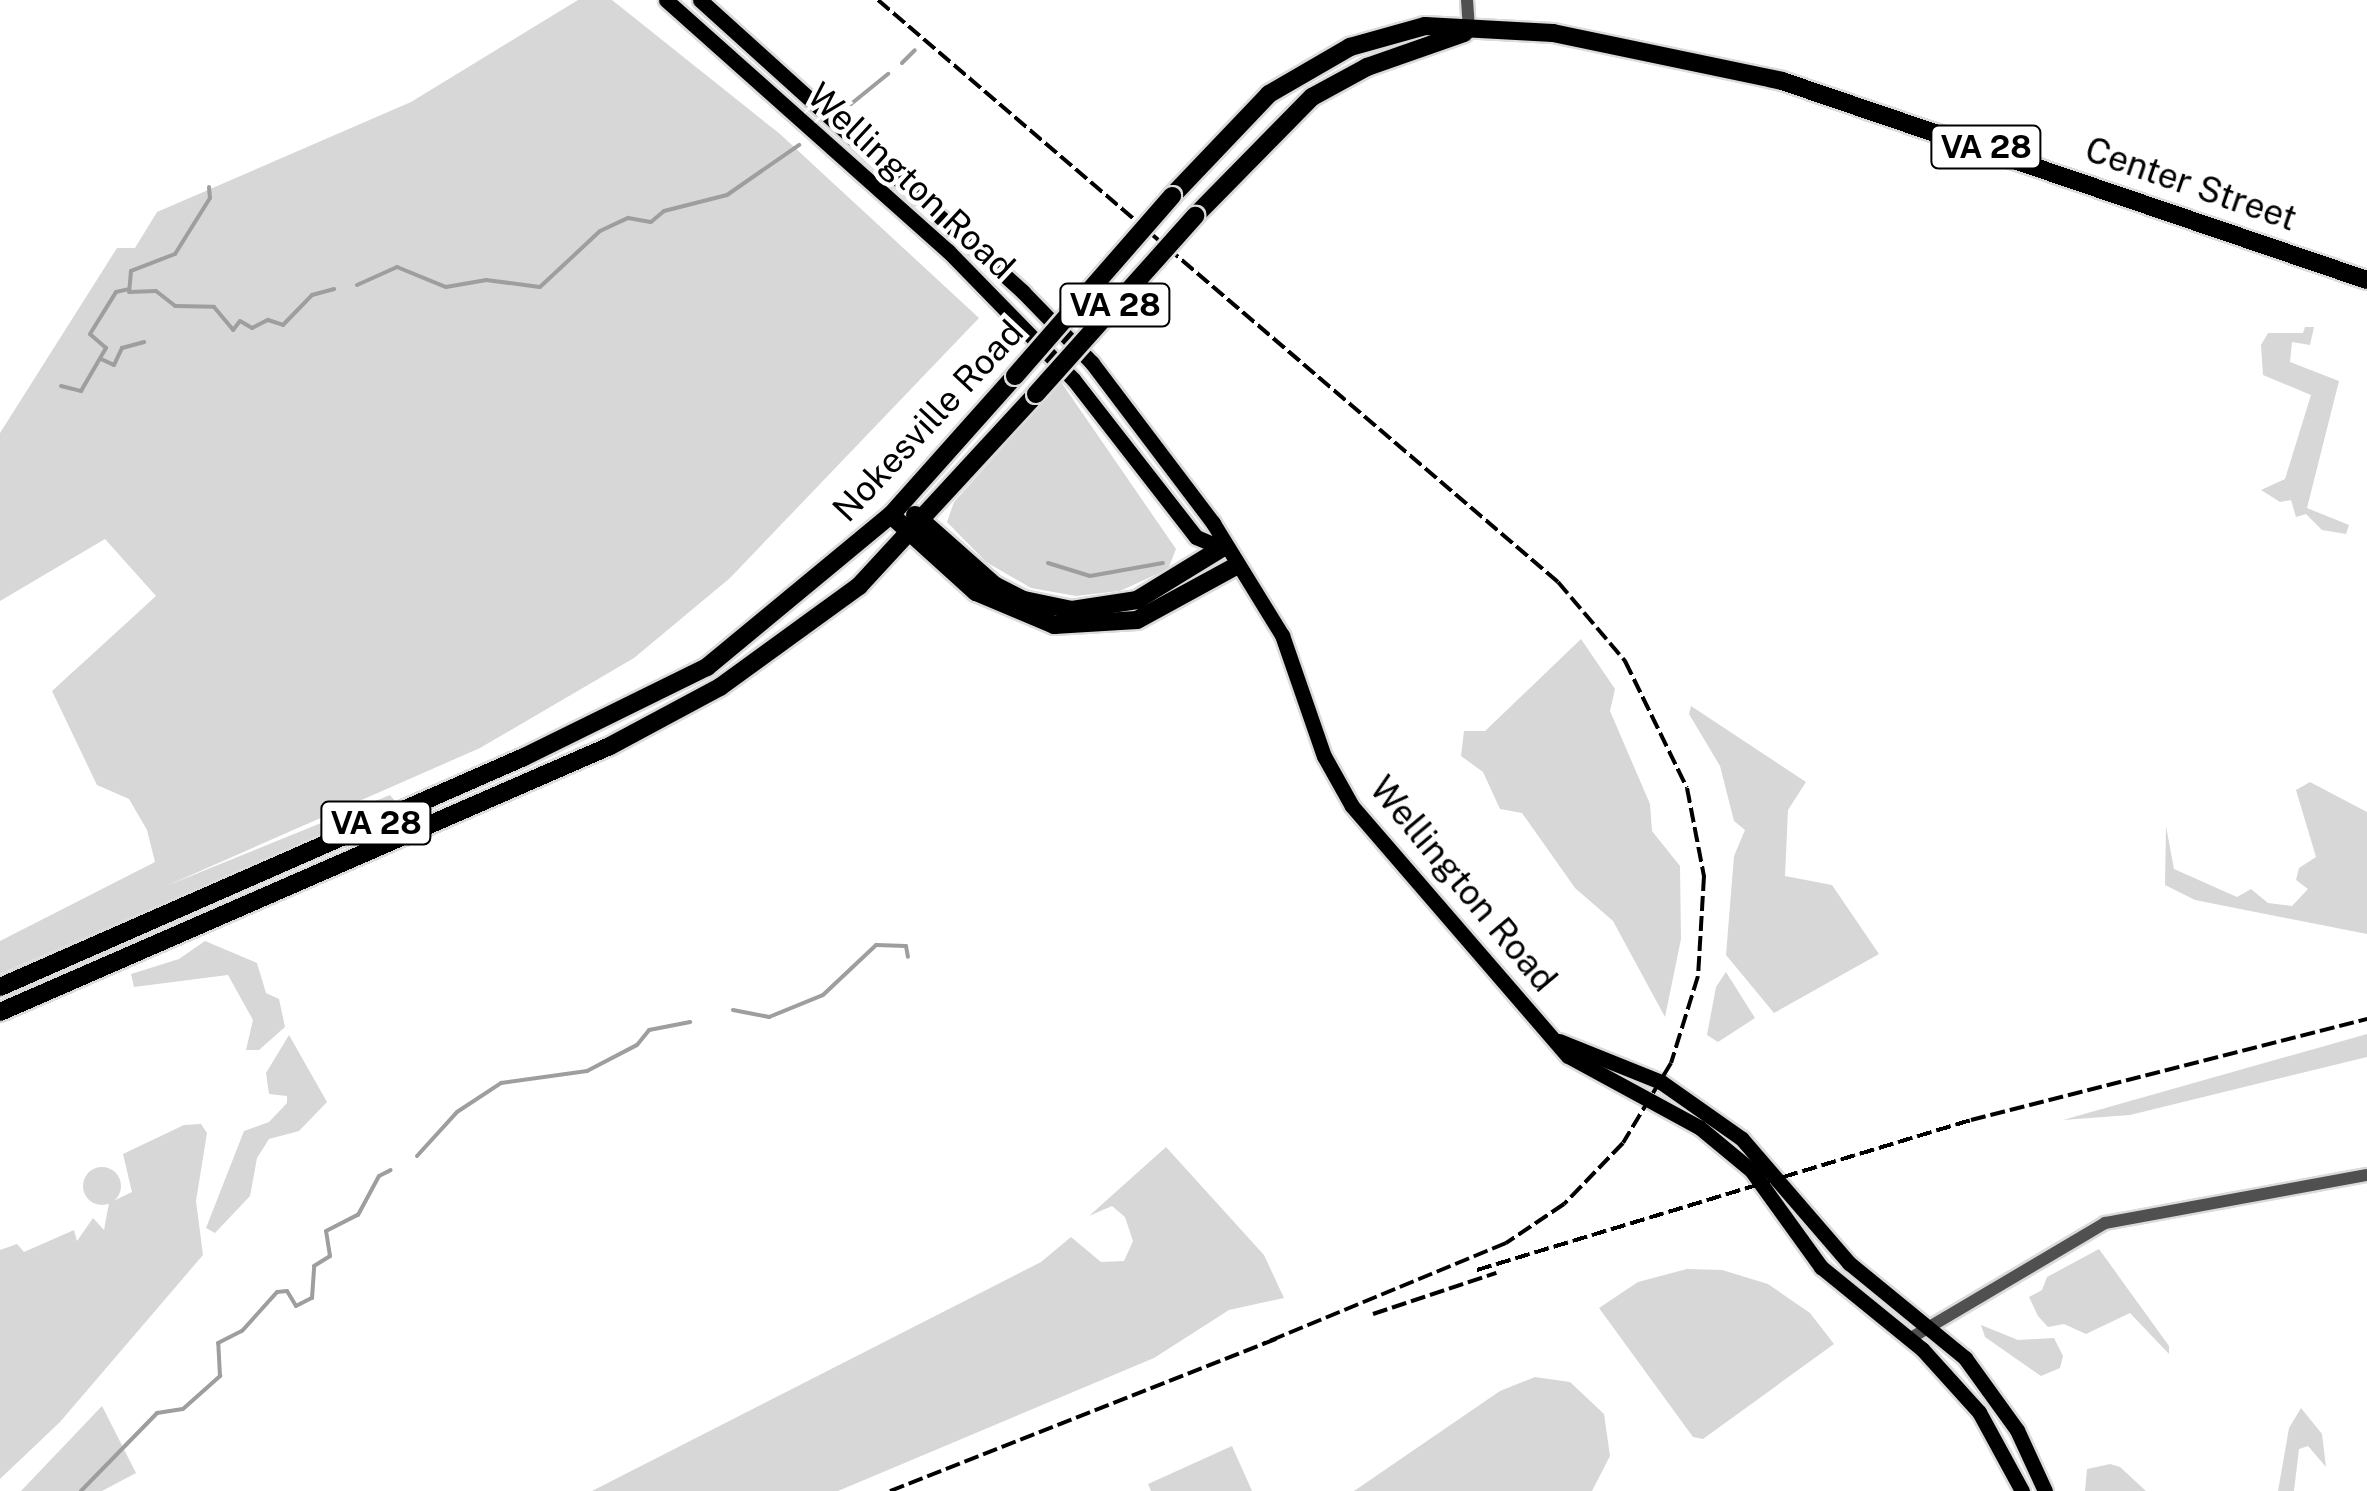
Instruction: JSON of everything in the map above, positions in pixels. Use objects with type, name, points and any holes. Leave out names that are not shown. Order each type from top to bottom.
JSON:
[{"type":"highway","name":"Nokesville Road","points":[[0,987],[670,687],[742,640],[897,509],[1242,118],[1329,57],[1425,26],[1469,30]]},
{"type":"highway","name":"Nokesville Road","points":[[0,1012],[658,722],[797,636],[916,528],[1194,216],[1312,97],[1367,66],[1469,30]]},
{"type":"highway","name":"Center Street","points":[[1469,30],[1579,36],[1782,80],[2367,280]]},
{"type":"highway","points":[[897,509],[1005,610],[1072,627],[1155,614],[1236,566]]},
{"type":"highway","points":[[916,528],[994,585],[1024,600],[1072,610],[1136,600],[1222,548]]},
{"type":"main road","name":"Wellington Road","points":[[666,0],[948,251],[1073,378],[1196,537],[1222,548]]},
{"type":"main road","name":"Wellington Road","points":[[700,0],[1064,333],[1146,430],[1212,524],[1222,548],[1288,647],[1324,756],[1352,806],[1462,938],[1589,1072],[1699,1127],[1762,1181],[1821,1267],[1909,1339],[1979,1412],[2022,1491]]},
{"type":"main road","name":"Wellington Road","points":[[1559,1041],[1661,1082],[1722,1122],[1848,1262],[1933,1327],[2004,1409],[2045,1491]]},
{"type":"street","points":[[1467,0],[1469,30]]},
{"type":"street","points":[[1909,1339],[2105,1223],[2367,1175]]},
{"type":"shaded area","points":[[578,0],[612,0],[780,134],[979,318],[730,578],[634,658],[480,748],[166,886],[390,795],[396,802],[0,974],[0,941],[155,862],[147,830],[129,799],[97,785],[52,691],[156,596],[105,539],[0,601],[0,433],[117,248],[135,248],[157,212],[411,102]]},
{"type":"shaded area","points":[[2305,327],[2314,327],[2310,345],[2292,342],[2290,362],[2339,381],[2307,508],[2349,525],[2346,534],[2322,530],[2306,514],[2296,517],[2291,500],[2280,502],[2261,490],[2285,479],[2311,395],[2263,375],[2261,345],[2268,333],[2303,333]]},
{"type":"shaded area","points":[[1061,382],[1176,549],[1168,569],[1120,591],[1076,596],[1031,588],[986,562],[947,522],[954,502]]},
{"type":"shaded area","points":[[1581,639],[1615,689],[1610,711],[1650,804],[1652,831],[1680,866],[1681,939],[1665,1017],[1613,921],[1575,888],[1522,813],[1500,809],[1483,772],[1461,756],[1464,731],[1485,731]]},
{"type":"shaded area","points":[[1691,706],[1806,782],[1788,810],[1785,876],[1832,885],[1879,954],[1774,1013],[1726,955],[1734,856],[1745,830],[1734,821],[1720,766],[1689,714]]},
{"type":"shaded area","points":[[2310,782],[2367,812],[2367,934],[2195,900],[2165,885],[2166,826],[2174,869],[2237,897],[2251,889],[2268,903],[2292,906],[2308,889],[2296,880],[2299,868],[2316,857],[2296,790]]},
{"type":"shaded area","points":[[205,941],[257,963],[266,993],[279,999],[285,1027],[259,1050],[246,1050],[253,1020],[228,975],[134,987],[131,974],[179,959]]},
{"type":"shaded area","points":[[1726,972],[1755,1018],[1718,1042],[1707,1035],[1716,987]]},
{"type":"shaded area","points":[[2367,1034],[2367,1057],[2130,1115],[2063,1120]]},
{"type":"shaded area","points":[[289,1035],[327,1102],[299,1131],[269,1139],[257,1158],[250,1196],[215,1233],[206,1228],[244,1131],[269,1122],[287,1103],[287,1096],[269,1094],[266,1073]]},
{"type":"shaded area","points":[[201,1124],[207,1133],[196,1201],[203,1255],[60,1422],[0,1479],[0,1250],[17,1244],[24,1252],[74,1230],[77,1241],[93,1218],[104,1230],[109,1203],[132,1192],[123,1154],[184,1125]]},
{"type":"shaded area","points":[[1166,1147],[1264,1255],[1284,1298],[1229,1310],[1154,1358],[838,1491],[592,1491],[1041,1262],[1071,1237],[1101,1262],[1124,1261],[1133,1241],[1125,1217],[1112,1206],[1089,1216]]},
{"type":"shaded area","points":[[102,1167],[115,1173],[121,1186],[115,1199],[102,1205],[89,1199],[83,1186],[89,1173]]},
{"type":"shaded area","points":[[2099,1249],[2169,1346],[2169,1354],[2130,1313],[2086,1334],[2064,1324],[2048,1327],[2038,1316],[2029,1297],[2042,1290],[2047,1277]]},
{"type":"shaded area","points":[[1687,1269],[1722,1270],[1768,1284],[1810,1313],[1834,1344],[1703,1439],[1693,1437],[1599,1308],[1638,1282]]},
{"type":"shaded area","points":[[1981,1325],[2018,1340],[2054,1338],[2063,1356],[2060,1368],[2041,1376],[1985,1337]]},
{"type":"shaded area","points":[[1535,1377],[1570,1382],[1604,1414],[1610,1456],[1592,1491],[1354,1491],[1500,1391]]},
{"type":"shaded area","points":[[102,1406],[136,1473],[102,1491],[21,1491]]},
{"type":"shaded area","points":[[2301,1408],[2322,1434],[2326,1467],[2308,1446],[2299,1449],[2294,1491],[2278,1491],[2289,1428]]},
{"type":"shaded area","points":[[1232,1446],[1252,1491],[1151,1491],[1148,1484]]},
{"type":"shaded area","points":[[2110,1464],[2120,1467],[2146,1491],[2085,1491],[2087,1469]]},
{"type":"waterway","points":[[902,63],[915,50]]},
{"type":"waterway","points":[[851,104],[888,74]]},
{"type":"waterway","points":[[357,285],[397,267],[446,287],[486,280],[540,287],[600,231],[628,218],[651,222],[664,211],[727,195],[799,145]]},
{"type":"waterway","points":[[209,187],[210,198],[175,254],[131,271],[129,292],[156,291],[175,306],[214,307],[233,330],[240,321],[252,328],[268,320],[283,325],[312,295],[334,289]]},
{"type":"waterway","points":[[61,386],[81,391],[106,348],[90,334],[116,292],[129,289]]},
{"type":"waterway","points":[[101,359],[114,365],[122,348],[144,342]]},
{"type":"waterway","points":[[1048,563],[1090,576],[1163,563]]},
{"type":"waterway","points":[[733,1010],[769,1017],[823,995],[876,945],[906,946],[908,957]]},
{"type":"waterway","points":[[417,1156],[457,1112],[501,1083],[587,1071],[637,1045],[649,1030],[690,1022]]},
{"type":"waterway","points":[[81,1491],[157,1413],[183,1409],[220,1376],[218,1343],[242,1331],[277,1292],[287,1291],[296,1306],[312,1298],[314,1266],[330,1256],[326,1231],[358,1215],[379,1176],[391,1170]]},
{"type":"railway","points":[[878,0],[1558,582],[1625,661],[1687,788],[1704,876],[1698,976],[1671,1063],[1623,1143],[1564,1204],[1506,1243],[1264,1343]]},
{"type":"railway","points":[[1477,1270],[1971,1120],[2367,1019]]},
{"type":"railway","points":[[1373,1314],[1496,1273]]},
{"type":"railway","points":[[890,1491],[1278,1338]]}]
